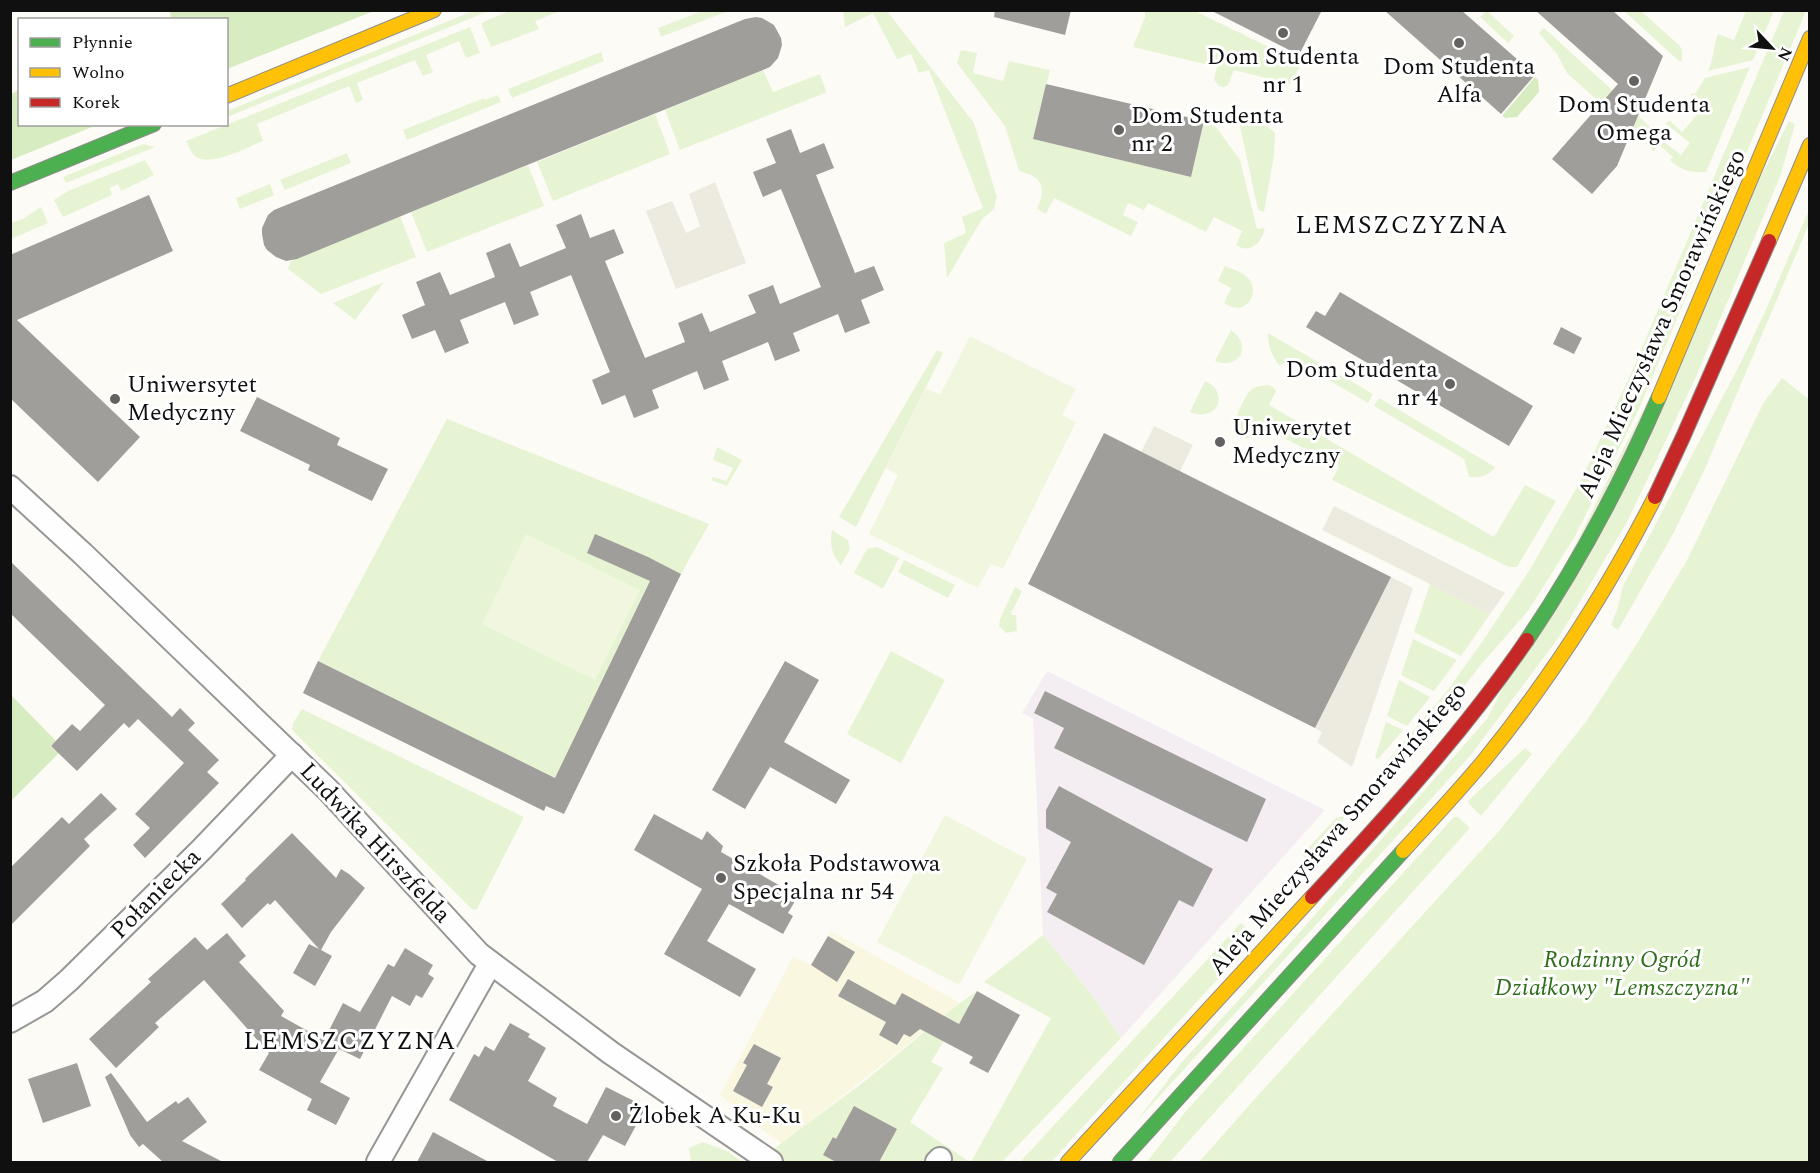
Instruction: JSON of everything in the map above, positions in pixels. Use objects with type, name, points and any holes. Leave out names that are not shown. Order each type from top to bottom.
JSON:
[{"type":"main road","points":[[228,95],[435,10]]},
{"type":"main road","name":"Aleja Mieczysława Smorawińskiego","points":[[1068,1162],[1404,796],[1503,675],[1547,609],[1579,558],[1626,472],[1679,351],[1809,38]]},
{"type":"main road","points":[[10,183],[149,126]]},
{"type":"main road","points":[[1120,1162],[1455,796],[1521,714],[1566,650],[1604,590],[1648,511],[1680,445],[1752,283],[1809,145]]},
{"type":"street","name":"Ludwika Hirszfelda","points":[[10,487],[328,790],[490,964],[611,1053],[771,1162]]},
{"type":"street","name":"Połaniecka","points":[[10,1021],[45,1001],[69,980],[201,850],[292,755]]},
{"type":"street","points":[[378,1162],[490,964]]},
{"type":"shaded area","points":[[715,182],[746,263],[676,289],[646,211],[672,201],[686,233],[700,226],[689,194]]},
{"type":"shaded area","points":[[1154,426],[1193,445],[1180,471],[1141,452]]},
{"type":"shaded area","points":[[1334,506],[1505,593],[1490,614],[1322,530]]},
{"type":"shaded area","points":[[1391,577],[1413,588],[1352,767],[1317,742],[1322,732],[1315,728]]},
{"type":"shaded area","points":[[1047,671],[1325,810],[1121,1038],[1096,1000],[1043,935],[1033,719],[1022,713]]},
{"type":"shaded area","points":[[831,931],[960,1003],[782,1144],[720,1095],[793,957],[811,965]]},
{"type":"green space","points":[[170,10],[374,11],[228,69],[228,18],[171,18]]},
{"type":"green space","points":[[512,10],[560,11],[535,21],[539,29],[491,47],[481,23]]},
{"type":"green space","points":[[473,11],[489,11],[228,117],[228,111]]},
{"type":"green space","points":[[702,11],[728,11],[661,37],[658,28]]},
{"type":"green space","points":[[843,11],[887,11],[974,123],[997,197],[994,209],[982,219],[947,278],[944,243],[966,233],[962,217],[983,208],[929,70],[919,73],[911,54],[897,59],[873,13],[845,27]]},
{"type":"green space","points":[[1145,11],[1195,11],[1302,63],[1290,84],[1234,70],[1228,85],[1219,86],[1214,80],[1217,67],[1133,47],[1145,17]]},
{"type":"green space","points":[[1487,11],[1514,36],[1508,43],[1480,17]]},
{"type":"green space","points":[[1624,11],[1641,11],[1680,46],[1682,61],[1679,61]]},
{"type":"green space","points":[[1746,11],[1774,11],[1753,60],[1708,71],[1718,34],[1734,40]]},
{"type":"green space","points":[[1784,11],[1806,11],[1639,409],[1574,538],[1528,611],[1479,667],[1395,771],[1378,780],[1384,765],[1447,691],[1482,642],[1529,571],[1581,480],[1633,369]]},
{"type":"green space","points":[[470,27],[480,53],[466,58],[459,41],[426,55],[433,72],[423,76],[415,60],[357,83],[363,100],[356,103],[349,86],[257,124],[263,141],[239,151],[211,160],[196,157],[190,150],[186,141]]},
{"type":"green space","points":[[1544,28],[1634,110],[1657,133],[1655,135],[1681,155],[1690,143],[1665,123],[1670,121],[1682,132],[1703,108],[1691,96],[1692,93],[1695,94],[1705,78],[1750,67],[1706,172],[1691,172],[1678,167],[1670,160],[1673,157],[1659,145],[1654,151],[1567,73],[1557,54],[1539,33]]},
{"type":"green space","points":[[961,50],[977,53],[973,73],[1003,81],[1009,61],[1050,70],[1033,139],[1191,177],[1204,121],[1216,127],[1240,160],[1257,229],[1265,228],[1261,238],[1251,248],[1241,248],[1236,245],[1242,231],[1214,217],[1206,232],[1148,203],[1144,210],[1128,203],[1123,215],[1138,222],[1131,236],[1054,198],[1046,214],[1037,209],[1042,195],[1040,184],[1033,176],[1019,171],[1005,126],[957,63]]},
{"type":"green space","points":[[601,52],[604,61],[512,98],[508,89]]},
{"type":"green space","points":[[763,70],[773,92],[820,74],[826,91],[680,150],[665,110]]},
{"type":"green space","points":[[1535,77],[1538,80],[1539,92],[1517,117],[1502,116]]},
{"type":"green space","points":[[18,90],[18,126],[95,126],[11,160],[11,94]]},
{"type":"green space","points":[[498,95],[501,102],[407,140],[403,130],[484,98],[485,100]]},
{"type":"green space","points":[[655,114],[670,154],[553,201],[537,162]]},
{"type":"green space","points":[[1238,117],[1262,124],[1275,133],[1274,156],[1264,212],[1258,210]]},
{"type":"green space","points":[[1789,121],[1795,124],[1780,177],[1695,379],[1627,522],[1559,637],[1471,755],[1135,1123],[1182,1062],[1277,958],[1487,719]]},
{"type":"green space","points":[[143,144],[155,147],[66,183],[63,177]]},
{"type":"green space","points":[[347,153],[351,163],[285,190],[280,180]]},
{"type":"green space","points":[[145,160],[154,175],[121,191],[118,184],[110,188],[112,195],[63,217],[54,200],[68,191]]},
{"type":"green space","points":[[528,165],[544,206],[427,252],[411,212]]},
{"type":"green space","points":[[270,184],[274,195],[240,209],[236,198]]},
{"type":"green space","points":[[41,207],[48,223],[11,239],[11,223],[23,219]]},
{"type":"green space","points":[[1809,210],[1809,224],[1704,471],[1673,534],[1618,630],[1611,625],[1623,586],[1739,366]]},
{"type":"green space","points":[[400,216],[416,257],[321,294],[288,269],[291,261]]},
{"type":"green space","points":[[1225,266],[1247,277],[1250,281],[1252,295],[1243,307],[1236,308],[1224,303],[1231,288],[1218,281]]},
{"type":"green space","points":[[384,282],[355,320],[333,303]]},
{"type":"green space","points":[[1231,330],[1240,341],[1241,355],[1229,363],[1215,361]]},
{"type":"green space","points":[[1268,333],[1373,394],[1368,403],[1296,361],[1279,365],[1270,350]]},
{"type":"green space","points":[[970,336],[1076,389],[1062,415],[1076,422],[1003,569],[991,564],[978,588],[869,534],[898,475],[886,468],[926,388],[940,395]]},
{"type":"green space","points":[[937,350],[943,353],[856,527],[839,517]]},
{"type":"green space","name":"Rodzinny Ogród Działkowy \"Lemszczyzna\"","points":[[1782,378],[1810,400],[1809,1162],[1199,1162],[1499,831],[1585,723],[1633,650],[1686,562],[1764,402]]},
{"type":"green space","points":[[1205,381],[1217,392],[1219,399],[1217,405],[1207,413],[1190,412]]},
{"type":"green space","points":[[1268,385],[1276,391],[1269,405],[1494,537],[1525,485],[1556,501],[1517,567],[1509,567],[1332,480],[1339,466],[1256,424],[1249,438],[1246,439],[1236,423],[1240,409],[1253,388]]},
{"type":"green space","points":[[1379,398],[1495,467],[1484,476],[1469,477],[1464,459],[1374,406]]},
{"type":"green space","points":[[447,419],[709,524],[681,574],[555,778],[318,661]]},
{"type":"green space","points":[[717,447],[742,460],[727,486],[711,480],[713,477],[726,481],[733,468],[713,460]]},
{"type":"green space","points":[[832,530],[848,540],[850,549],[841,565],[832,549]]},
{"type":"green space","points":[[526,534],[640,590],[595,680],[482,624]]},
{"type":"green space","points":[[877,547],[899,558],[882,588],[854,573],[867,549]]},
{"type":"green space","points":[[904,560],[955,585],[948,598],[898,572]]},
{"type":"green space","points":[[1430,584],[1490,614],[1461,656],[1414,632]]},
{"type":"green space","points":[[1015,587],[1022,591],[1011,611],[1012,615],[1016,615],[1017,631],[1006,633],[999,626],[1000,619]]},
{"type":"green space","points":[[1413,639],[1457,660],[1434,691],[1401,675]]},
{"type":"green space","points":[[891,651],[945,680],[901,763],[847,734]]},
{"type":"green space","points":[[1399,680],[1430,697],[1407,726],[1387,716]]},
{"type":"green space","points":[[11,695],[56,741],[50,746],[59,753],[11,801]]},
{"type":"green space","points":[[302,709],[524,817],[477,909],[473,910],[292,730],[293,723]]},
{"type":"green space","points":[[1386,722],[1403,730],[1378,759],[1375,758]]},
{"type":"green space","points":[[1525,748],[1532,754],[1481,816],[1468,801]]},
{"type":"green space","points":[[945,815],[1027,859],[959,985],[877,942]]},
{"type":"green space","points":[[1344,816],[1336,836],[1312,863],[1302,855],[1336,818]]},
{"type":"green space","points":[[1454,817],[1458,817],[1470,828],[1170,1162],[1147,1162],[1186,1111]]},
{"type":"green space","points":[[1241,923],[1249,930],[1223,973],[1051,1162],[1020,1162]]},
{"type":"green space","points":[[1043,935],[1096,1000],[1121,1038],[1002,1162],[971,1162],[1051,1018],[984,982]]},
{"type":"green space","points":[[977,991],[958,1026],[954,1024],[931,1062],[943,1068],[910,1122],[970,1162],[772,1162],[763,1157],[865,1081]]},
{"type":"green space","points":[[703,1142],[727,1151],[743,1162],[691,1162],[689,1148]]},
{"type":"building","points":[[995,10],[1071,10],[1065,35],[994,17]]},
{"type":"building","name":"Dom Studenta nr 1","points":[[1210,10],[1322,10],[1299,55]]},
{"type":"building","name":"Dom Studenta Alfa","points":[[1384,10],[1461,10],[1535,75],[1501,114]]},
{"type":"building","points":[[1535,10],[1612,10],[1663,56],[1617,166],[1592,194],[1552,159],[1618,84]]},
{"type":"building","points":[[756,17],[774,25],[781,38],[782,45],[778,58],[770,67],[297,259],[286,261],[276,257],[264,245],[262,228],[268,215],[274,210],[745,19]]},
{"type":"building","name":"Dom Studenta nr 2","points":[[1046,84],[1204,121],[1191,177],[1033,139]]},
{"type":"building","points":[[791,129],[800,153],[824,143],[834,168],[816,175],[855,273],[874,266],[884,290],[861,300],[870,323],[845,333],[838,314],[793,333],[800,351],[775,361],[768,342],[722,361],[729,380],[704,390],[697,371],[652,390],[659,408],[634,418],[625,395],[602,405],[592,380],[610,372],[571,275],[530,292],[539,315],[514,325],[505,302],[460,320],[469,343],[445,353],[435,330],[412,339],[402,315],[425,305],[416,282],[440,272],[450,295],[495,277],[486,253],[510,243],[520,267],[566,248],[556,225],[581,214],[590,238],[614,229],[624,253],[605,261],[645,358],[685,342],[678,323],[702,313],[710,332],[756,313],[748,295],[773,285],[780,304],[821,287],[781,189],[763,197],[753,172],[776,163],[766,139]]},
{"type":"building","points":[[149,195],[173,251],[17,320],[140,437],[98,482],[10,398],[10,255]]},
{"type":"building","name":"Dom Studenta nr 4","points":[[1340,292],[1533,406],[1509,446],[1306,327],[1316,311],[1325,316]]},
{"type":"building","points":[[1561,327],[1582,338],[1574,354],[1553,344]]},
{"type":"building","points":[[257,397],[340,438],[337,445],[388,469],[372,501],[308,470],[310,465],[240,431]]},
{"type":"building","points":[[1104,433],[1391,577],[1315,728],[1028,584]]},
{"type":"building","points":[[595,534],[681,574],[564,814],[546,806],[544,811],[303,693],[318,661],[555,778],[650,581],[587,553]]},
{"type":"building","points":[[10,561],[172,717],[180,708],[195,723],[188,730],[219,760],[207,772],[219,783],[145,858],[133,845],[150,828],[135,814],[184,763],[138,719],[129,728],[124,723],[77,771],[51,746],[72,724],[80,731],[105,705],[10,613]]},
{"type":"building","points":[[785,661],[819,680],[784,742],[850,780],[836,804],[770,767],[745,809],[712,790]]},
{"type":"building","points":[[1045,691],[1266,799],[1247,842],[1054,748],[1064,728],[1034,713]]},
{"type":"building","points":[[1059,786],[1213,869],[1193,907],[1179,900],[1144,965],[1047,912],[1057,894],[1046,888],[1071,842],[1046,828],[1046,810]]},
{"type":"building","points":[[101,793],[117,809],[84,839],[90,846],[10,926],[10,868],[62,817],[69,824]]},
{"type":"building","points":[[654,814],[702,840],[707,831],[723,846],[721,852],[798,896],[788,913],[793,916],[783,934],[729,904],[707,941],[756,969],[740,997],[664,954],[702,889],[634,850]]},
{"type":"building","points":[[292,833],[336,878],[341,869],[365,888],[331,932],[321,950],[332,956],[315,986],[293,973],[309,944],[319,949],[275,900],[270,905],[268,903],[242,928],[221,904]]},
{"type":"building","points":[[227,933],[246,956],[239,962],[284,1011],[281,1016],[324,1040],[343,1003],[360,1012],[388,964],[394,967],[405,948],[433,965],[428,974],[434,978],[422,998],[416,995],[410,1006],[392,996],[360,1059],[339,1049],[320,1082],[350,1098],[336,1125],[307,1110],[312,1099],[259,1070],[269,1053],[204,980],[155,1023],[159,1027],[116,1068],[89,1039],[151,982],[148,979],[195,937],[207,950]]},
{"type":"building","points":[[828,936],[855,952],[837,982],[811,965]]},
{"type":"building","points":[[848,979],[895,1005],[902,993],[959,1024],[977,991],[1020,1015],[988,1073],[969,1063],[973,1057],[920,1029],[910,1037],[904,1034],[897,1045],[879,1035],[886,1022],[838,996]]},
{"type":"building","points":[[510,1023],[530,1034],[528,1037],[546,1048],[528,1081],[557,1098],[553,1106],[587,1124],[606,1087],[646,1107],[625,1146],[603,1135],[587,1162],[558,1162],[449,1100],[474,1054],[479,1057],[485,1046],[494,1051]]},
{"type":"building","points":[[754,1044],[781,1058],[767,1084],[773,1087],[762,1107],[733,1091],[747,1065],[743,1063]]},
{"type":"building","points":[[77,1063],[91,1106],[43,1123],[28,1079]]},
{"type":"building","points":[[111,1073],[147,1122],[176,1101],[178,1104],[188,1097],[207,1122],[182,1141],[223,1162],[163,1162],[143,1144],[139,1147],[130,1135],[105,1077]]},
{"type":"building","points":[[854,1106],[897,1129],[879,1162],[836,1162],[823,1155],[833,1137],[836,1139]]},
{"type":"building","points":[[433,1132],[489,1162],[417,1162]]},
{"type":"traffic: fast","points":[[10,183],[149,126]]},
{"type":"traffic: fast","points":[[1527,640],[1599,522],[1659,397]]},
{"type":"traffic: fast","points":[[1120,1162],[1403,851]]},
{"type":"traffic: slow","points":[[228,95],[434,10]]},
{"type":"traffic: slow","points":[[1659,397],[1810,38]]},
{"type":"traffic: slow","points":[[1769,241],[1810,145]]},
{"type":"traffic: slow","points":[[1403,851],[1473,774],[1554,668],[1597,601],[1655,497]]},
{"type":"traffic: slow","points":[[1068,1162],[1312,897]]},
{"type":"traffic: jam","points":[[1655,497],[1769,241]]},
{"type":"traffic: jam","points":[[1312,897],[1397,804],[1451,740],[1527,640]]},
{"type":"place","name":"Dom Studenta nr 1","points":[[1283,33]]},
{"type":"place","name":"Dom Studenta Alfa","points":[[1459,43]]},
{"type":"place","name":"Dom Studenta Omega","points":[[1634,81]]},
{"type":"place","name":"Dom Studenta nr 2","points":[[1119,130]]},
{"type":"place","name":"Dom Studenta nr 4","points":[[1450,384]]},
{"type":"place","name":"Uniwersytet Medyczny","points":[[115,399]]},
{"type":"place","name":"Uniwerytet Medyczny","points":[[1220,442]]},
{"type":"place","name":"Szkoła Podstawowa Specjalna nr 54","points":[[721,878]]},
{"type":"place","name":"Żlobek A Ku-Ku","points":[[616,1116]]},
{"type":"district","name":"LEMSZCZYZNA","points":[[1402,225]]},
{"type":"district","name":"LEMSZCZYZNA","points":[[350,1041]]}]
